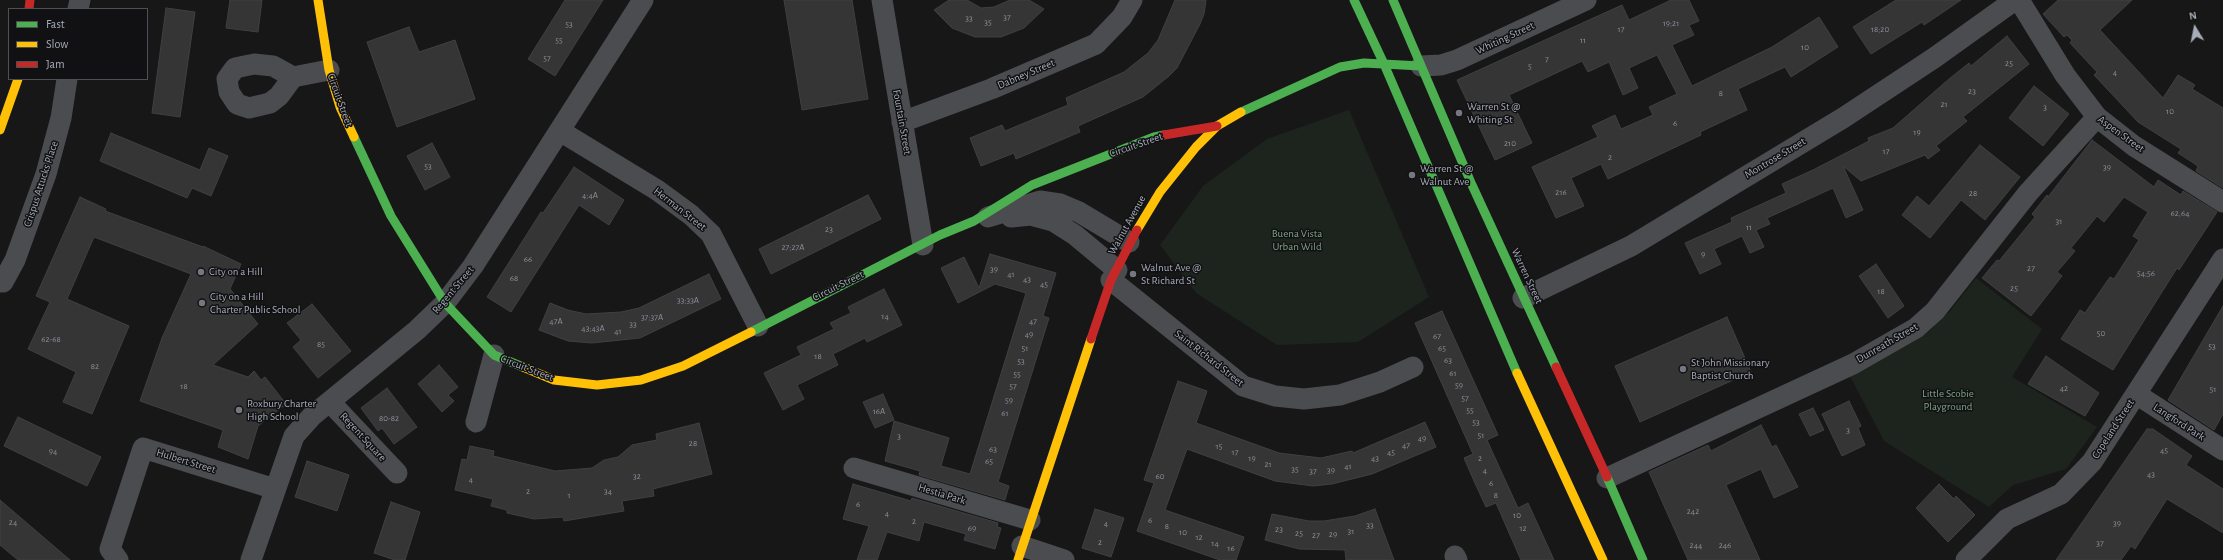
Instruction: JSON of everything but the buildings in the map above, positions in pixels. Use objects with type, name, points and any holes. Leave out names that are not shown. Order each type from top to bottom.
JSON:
[{"type":"street","name":"Circuit Street","points":[[318,0],[329,70],[340,107],[391,216],[445,303],[494,355],[554,380],[597,385],[641,380],[683,366],[758,326],[923,244],[974,221],[1032,186],[1154,136],[1217,126]]},
{"type":"street","name":"Regent Street","points":[[251,560],[294,436],[312,416],[417,330],[445,303],[473,266],[643,0]]},
{"type":"street","name":"Fountain Street","points":[[882,0],[923,244]]},
{"type":"street","name":"Dabney Street","points":[[902,122],[991,89],[1096,44],[1122,17],[1132,0]]},
{"type":"street","points":[[1354,0],[1384,64],[1509,355],[1603,560]]},
{"type":"street","name":"Warren Street","points":[[1392,0],[1523,298],[1607,478],[1643,560]]},
{"type":"street","name":"Whiting Street","points":[[1421,66],[1441,65],[1457,60],[1586,0]]},
{"type":"street","name":"Montrose Street","points":[[1523,298],[1631,246],[1843,118],[1934,58],[2015,0]]},
{"type":"street","name":"Aspen Street","points":[[2019,0],[2065,75],[2097,117],[2134,146],[2223,202]]},
{"type":"street","name":"Walnut Avenue","points":[[1020,553],[1114,275],[1129,242],[1160,192],[1196,147],[1217,126],[1251,106],[1340,67],[1364,63],[1421,66]]},
{"type":"street","points":[[293,77],[329,70]]},
{"type":"street","points":[[0,130],[18,80]]},
{"type":"street","name":"Crispus Attucks Place","points":[[0,282],[3,282],[15,260],[46,174],[61,118],[68,80]]},
{"type":"street","name":"Dunreath Street","points":[[1607,478],[1853,364],[1916,328],[1935,311],[2028,193],[2097,117]]},
{"type":"street","name":"Herman Street","points":[[560,132],[657,190],[691,215],[711,234],[758,326]]},
{"type":"street","name":"Circuit Street","points":[[974,221],[1040,201],[1060,204],[1078,212],[1129,242]]},
{"type":"street","name":"Circuit Street","points":[[974,221],[1031,215],[1052,221],[1075,235],[1114,275]]},
{"type":"street","name":"Copeland Street","points":[[1966,560],[2007,519],[2061,494],[2092,462],[2223,260]]},
{"type":"street","name":"Saint Richard Street","points":[[1114,275],[1243,386],[1275,396],[1304,399],[1340,395],[1380,382],[1413,367]]},
{"type":"street","points":[[476,422],[494,355]]},
{"type":"street","name":"Langford Park","points":[[2136,394],[2223,450]]},
{"type":"street","name":"Regent Square","points":[[330,402],[397,473]]},
{"type":"street","name":"Hulbert Street","points":[[118,560],[110,549],[143,448],[275,489]]},
{"type":"street","name":"Hestia Park","points":[[854,468],[1030,520]]},
{"type":"street","points":[[1020,553],[1064,560]]},
{"type":"green space","name":"Buena Vista Urban Wild","points":[[1349,110],[1429,297],[1358,342],[1277,345],[1196,293],[1160,245],[1203,186],[1267,139]]},
{"type":"green space","name":"Little Scobie Playground","points":[[1976,278],[2042,329],[2012,377],[2097,427],[2066,469],[2013,485],[1989,507],[1884,441],[1850,376],[1927,333],[1950,311]]},
{"type":"traffic: fast","points":[[1354,0],[1384,64],[1517,373]]},
{"type":"traffic: fast","points":[[1393,0],[1472,185],[1556,367]]},
{"type":"traffic: fast","points":[[1241,112],[1340,67],[1364,63],[1421,66]]},
{"type":"traffic: fast","points":[[751,332],[940,235],[974,221],[1032,185],[1154,137],[1164,135]]},
{"type":"traffic: fast","points":[[354,137],[391,216],[445,303],[494,355],[523,367]]},
{"type":"traffic: fast","points":[[1607,477],[1643,560]]},
{"type":"traffic: slow","points":[[318,0],[329,70],[340,107],[354,137]]},
{"type":"traffic: slow","points":[[0,130],[18,80]]},
{"type":"traffic: slow","points":[[1137,230],[1160,192],[1196,147],[1217,126],[1241,112]]},
{"type":"traffic: slow","points":[[523,367],[554,380],[597,385],[641,380],[683,366],[751,332]]},
{"type":"traffic: slow","points":[[1018,560],[1091,339]]},
{"type":"traffic: slow","points":[[1517,373],[1603,560]]},
{"type":"traffic: jam","points":[[29,8],[30,0]]},
{"type":"traffic: jam","points":[[1164,135],[1217,126]]},
{"type":"traffic: jam","points":[[1091,339],[1111,280],[1137,230]]},
{"type":"traffic: jam","points":[[1556,367],[1607,477]]},
{"type":"place","name":"Warren St @ Whiting St","points":[[1459,113]]},
{"type":"place","name":"Warren St @ Walnut Ave","points":[[1412,175]]},
{"type":"place","name":"City on a Hill","points":[[201,272]]},
{"type":"place","name":"Walnut Ave @ St Richard St","points":[[1133,274]]},
{"type":"place","name":"City on a Hill Charter Public School","points":[[202,303]]},
{"type":"place","name":"St John Missionary Baptist Church","points":[[1683,369]]},
{"type":"place","name":"Roxbury Charter High School","points":[[239,410]]}]
